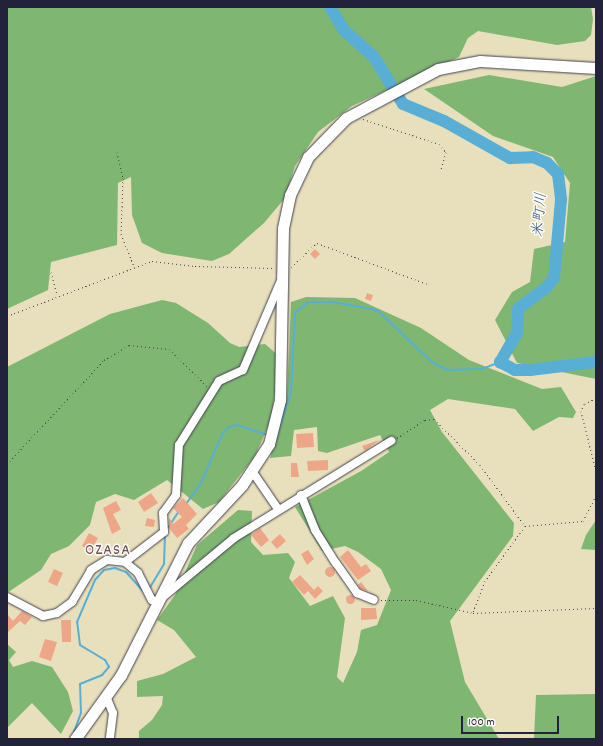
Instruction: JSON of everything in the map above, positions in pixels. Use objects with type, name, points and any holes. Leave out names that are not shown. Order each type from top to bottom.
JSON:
[{"type":"street","points":[[77,736],[121,675],[155,601],[188,543],[252,471],[269,444],[280,400],[280,283],[283,228],[299,173],[319,144],[351,116],[438,69],[480,60],[596,68]]},
{"type":"street","points":[[7,597],[43,616],[57,613],[72,602],[80,586],[100,563],[125,562],[164,532],[164,513],[176,495],[179,445],[219,381],[243,370],[265,311],[280,283]]},
{"type":"street","points":[[155,601],[222,547],[278,509],[391,441]]},
{"type":"street","points":[[252,471],[278,509]]},
{"type":"street","points":[[301,495],[315,530],[336,563],[357,593],[374,600]]},
{"type":"street","points":[[125,562],[141,578],[155,601]]},
{"type":"street","points":[[106,696],[113,713],[110,739]]},
{"type":"path","points":[[351,116],[439,144],[446,152],[441,170]]},
{"type":"path","points":[[117,152],[123,178],[121,234],[135,267]]},
{"type":"path","points":[[280,283],[299,256],[317,243],[427,284]]},
{"type":"path","points":[[7,316],[57,295],[135,267],[160,260],[195,266],[281,268]]},
{"type":"path","points":[[51,272],[57,295]]},
{"type":"path","points":[[7,464],[104,360],[129,345],[157,345],[169,349],[212,391]]},
{"type":"path","points":[[596,398],[584,404],[581,411],[596,471]]},
{"type":"path","points":[[391,441],[425,420],[434,419],[475,459],[525,526]]},
{"type":"path","points":[[472,614],[485,580],[525,526],[583,521],[596,496]]},
{"type":"path","points":[[374,600],[416,600],[472,614],[596,608]]},
{"type":"green space","points":[[7,7],[591,7],[593,19],[591,35],[585,41],[557,45],[478,31],[468,38],[459,57],[352,106],[318,132],[295,166],[285,198],[264,223],[229,254],[212,261],[162,253],[142,243],[132,215],[131,177],[118,183],[117,245],[51,262],[48,290],[7,309]]},
{"type":"green space","points":[[489,75],[562,87],[596,76],[596,379],[517,363],[495,320],[512,292],[530,282],[534,249],[565,242],[570,183],[553,157],[493,136],[424,89]]},
{"type":"green space","points":[[306,297],[355,298],[421,328],[469,360],[542,389],[561,387],[576,412],[573,418],[559,417],[533,431],[515,409],[448,399],[430,410],[442,432],[514,523],[513,536],[450,621],[465,682],[499,739],[139,739],[139,731],[152,720],[162,705],[163,696],[137,697],[137,681],[163,674],[196,657],[174,630],[157,620],[175,595],[197,545],[238,510],[252,511],[251,542],[263,555],[288,553],[295,562],[289,578],[310,606],[333,596],[345,618],[337,677],[343,683],[357,652],[361,630],[377,625],[391,590],[381,569],[358,552],[345,546],[322,551],[295,507],[361,471],[389,452],[380,435],[327,453],[318,451],[317,427],[294,430],[291,456],[270,458],[287,398],[291,302]]},
{"type":"green space","points":[[162,300],[176,303],[208,323],[230,343],[239,347],[265,344],[280,357],[271,420],[255,456],[219,502],[203,509],[167,480],[134,500],[115,494],[96,502],[90,525],[69,546],[51,554],[41,570],[7,593],[7,367],[110,314]]},
{"type":"green space","points":[[596,520],[596,550],[581,549],[586,535]]},
{"type":"green space","points":[[7,644],[16,652],[9,660],[13,667],[32,661],[52,667],[68,692],[73,711],[61,734],[32,703],[7,728]]},
{"type":"green space","points":[[596,694],[596,739],[534,739],[536,695]]},
{"type":"building","points":[[315,249],[320,254],[315,259],[310,254]]},
{"type":"building","points":[[367,293],[373,295],[371,301],[365,299]]},
{"type":"building","points":[[313,433],[314,447],[297,448],[296,434]]},
{"type":"building","points":[[379,440],[365,451],[362,446]]},
{"type":"building","points":[[328,460],[328,470],[308,471],[307,461]]},
{"type":"building","points":[[291,463],[297,463],[299,477],[291,477]]},
{"type":"building","points":[[151,493],[158,503],[144,512],[138,502]]},
{"type":"building","points":[[183,498],[197,514],[186,525],[189,529],[177,538],[169,528],[169,518],[173,524],[182,517],[173,508]]},
{"type":"building","points":[[116,501],[121,510],[113,514],[121,529],[112,534],[103,508]]},
{"type":"building","points":[[147,518],[155,520],[154,527],[145,526]]},
{"type":"building","points":[[260,528],[269,540],[261,547],[251,535]]},
{"type":"building","points":[[89,533],[98,538],[91,551],[82,546]]},
{"type":"building","points":[[280,534],[286,541],[277,549],[271,542]]},
{"type":"building","points":[[308,550],[314,559],[307,565],[301,554]]},
{"type":"building","points":[[348,550],[361,567],[366,564],[371,571],[358,580],[340,557]]},
{"type":"building","points":[[328,567],[332,567],[334,568],[334,576],[328,577],[325,574],[325,570]]},
{"type":"building","points":[[54,569],[63,573],[57,586],[48,582]]},
{"type":"building","points":[[300,575],[314,590],[318,586],[323,591],[315,599],[308,591],[304,595],[292,582]]},
{"type":"building","points":[[361,582],[368,591],[361,589],[358,585]]},
{"type":"building","points":[[350,594],[355,599],[350,604],[345,599]]},
{"type":"building","points":[[361,608],[376,608],[377,619],[361,620]]},
{"type":"building","points":[[22,611],[32,617],[25,625],[20,621],[7,633],[7,614],[13,621]]},
{"type":"building","points":[[61,620],[71,620],[71,642],[62,642]]},
{"type":"building","points":[[45,639],[57,642],[51,661],[39,657]]},
{"type":"waterway","name":"米町川","points":[[330,7],[344,30],[374,57],[403,104],[444,121],[510,158],[533,157],[547,163],[558,174],[561,200],[554,278],[547,287],[518,309],[517,333],[500,362],[515,370],[530,370],[596,362]]},
{"type":"waterway","points":[[276,438],[291,392],[295,313],[308,302],[333,302],[377,310],[432,362],[447,370],[482,369],[500,362]]},
{"type":"waterway","points":[[186,504],[200,485],[222,435],[229,427],[237,425],[268,435]]},
{"type":"waterway","points":[[167,529],[179,511]]},
{"type":"waterway","points":[[149,589],[164,564],[165,535]]},
{"type":"waterway","points":[[74,732],[81,713],[80,684],[102,675],[109,667],[105,660],[80,645],[77,622],[95,580],[104,570],[115,568],[126,572],[144,592]]},
{"type":"district","name":"OZASA","points":[[108,551]]}]
